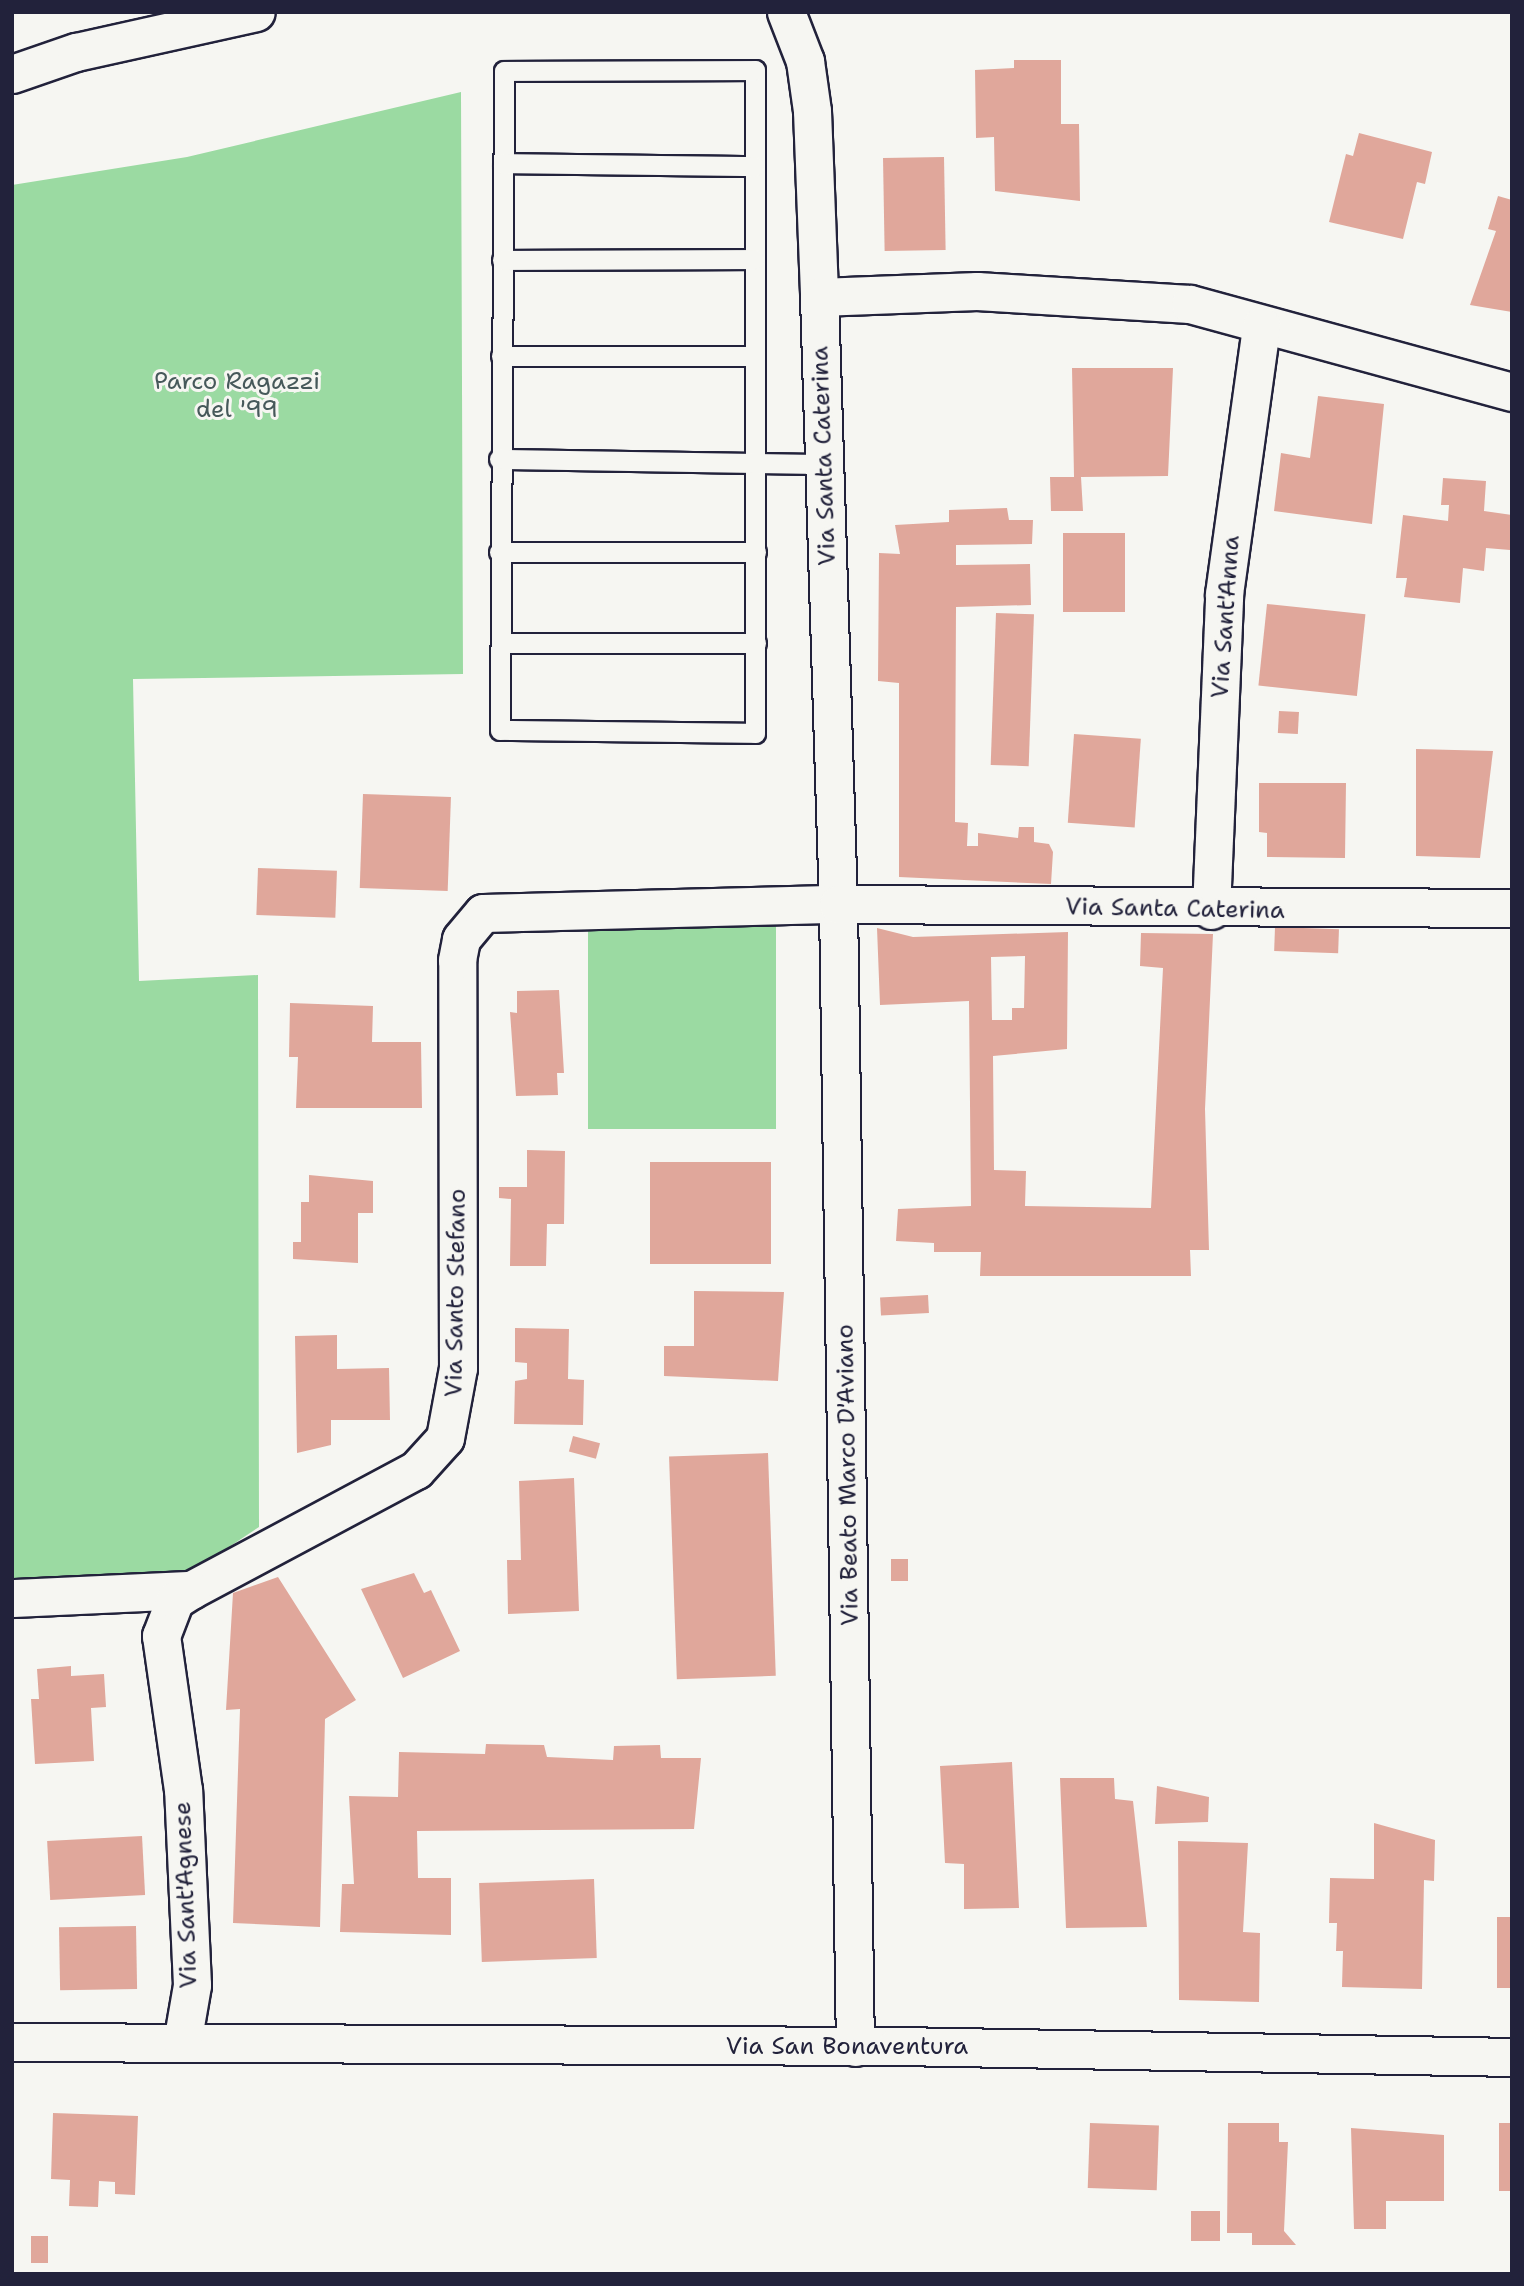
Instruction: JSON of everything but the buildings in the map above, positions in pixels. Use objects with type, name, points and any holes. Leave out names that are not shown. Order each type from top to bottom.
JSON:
[{"type":"street","points":[[12,74],[76,52],[256,12]]},
{"type":"street","name":"Via Santa Caterina","points":[[786,12],[805,61],[811,111],[838,904]]},
{"type":"street","points":[[819,297],[977,291],[1115,295],[1189,304],[1261,326],[1512,392]]},
{"type":"street","name":"Via Sant'Anna","points":[[1211,910],[1224,594],[1261,326]]},
{"type":"street","name":"Via Santa Caterina","points":[[471,925],[502,909],[838,904],[1211,910],[1512,908]]},
{"type":"street","name":"Via Beato Marco D'Aviano","points":[[838,904],[855,2047]]},
{"type":"street","name":"Via Santo Stefano","points":[[12,1598],[191,1590],[416,1470],[445,1438],[458,1368],[457,960],[471,925]]},
{"type":"street","name":"Via Sant'Agnese","points":[[182,2043],[192,1985],[183,1790],[160,1636],[175,1600],[191,1590]]},
{"type":"street","points":[[12,2042],[182,2043]]},
{"type":"street","name":"Via San Bonaventura","points":[[182,2043],[855,2047],[1512,2057]]},
{"type":"lane","points":[[755,70],[754,166],[755,733],[500,730],[499,458],[504,71],[755,70]]},
{"type":"lane","points":[[503,163],[754,166]]},
{"type":"lane","points":[[502,260],[754,259]]},
{"type":"lane","points":[[501,356],[754,356]]},
{"type":"lane","points":[[499,458],[755,460],[824,464]]},
{"type":"lane","points":[[499,552],[756,552]]},
{"type":"lane","points":[[501,643],[756,643]]},
{"type":"green space","name":"Parco Ragazzi del '99","points":[[461,92],[463,674],[133,679],[139,981],[258,975],[259,1527],[184,1577],[12,1584],[12,185],[187,157]]},
{"type":"green space","points":[[588,918],[776,918],[776,1129],[588,1129]]}]
